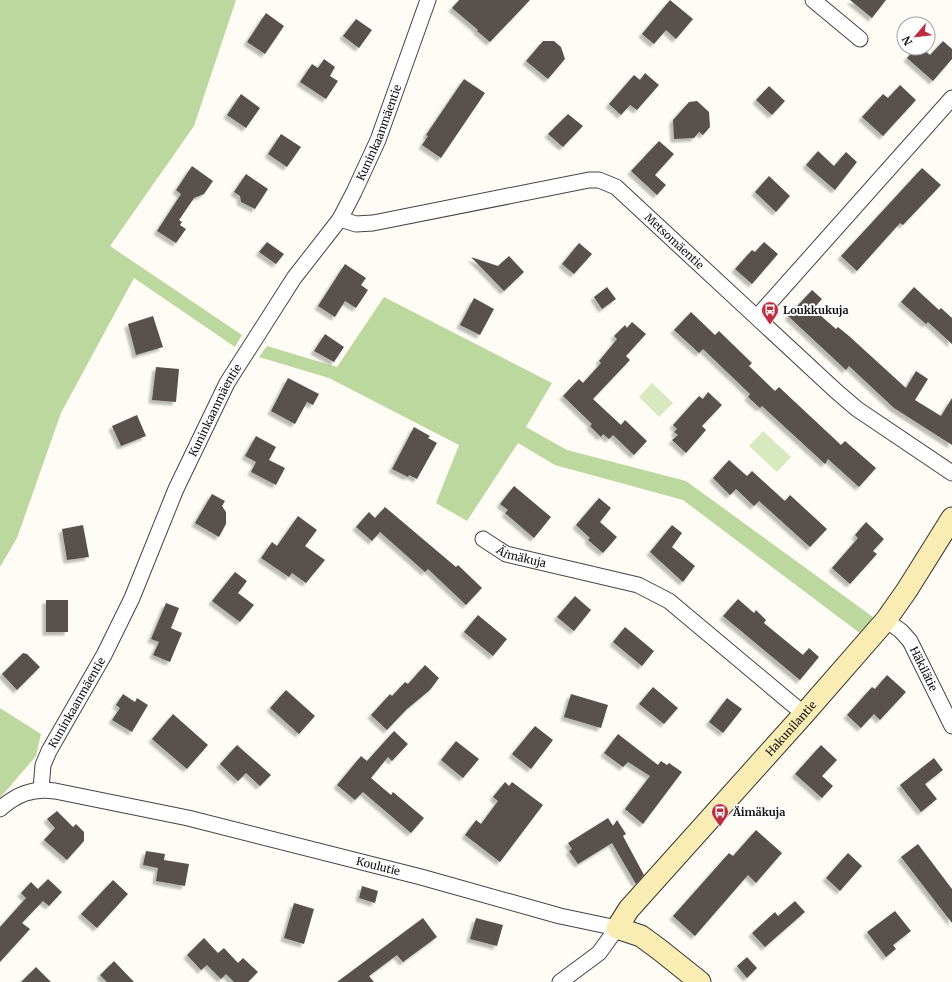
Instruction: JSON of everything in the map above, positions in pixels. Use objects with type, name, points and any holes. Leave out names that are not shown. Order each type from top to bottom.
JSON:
[{"type":"street","name":"Kuninkaanmäentie","points":[[41,789],[43,765],[49,751],[104,655],[132,598],[176,489],[227,383],[294,278],[340,219],[354,192],[378,140],[428,0]]},
{"type":"street","points":[[813,0],[860,39]]},
{"type":"street","points":[[757,317],[952,98]]},
{"type":"street","name":"Metsomäentie","points":[[340,219],[356,224],[373,223],[589,180],[599,180],[616,187],[857,409],[952,473]]},
{"type":"street","name":"Hakunilantie","points":[[617,928],[629,909],[886,620],[907,590],[952,518]]},
{"type":"street","name":"Äimäkuja","points":[[482,539],[506,554],[638,586],[669,601],[804,714]]},
{"type":"street","name":"Häkilätie","points":[[886,620],[901,631],[914,646],[952,726]]},
{"type":"street","points":[[0,809],[12,798],[26,792],[41,789]]},
{"type":"street","name":"Koulutie","points":[[41,789],[188,818],[421,877],[560,916],[617,928],[641,936],[700,982]]},
{"type":"street","points":[[560,982],[599,953],[617,928]]},
{"type":"green space","points":[[0,0],[236,0],[194,126],[110,246],[242,335],[235,347],[134,278],[61,413],[17,538],[0,567]]},
{"type":"green space","points":[[384,297],[552,383],[526,427],[567,450],[686,481],[873,617],[861,634],[683,500],[555,465],[518,443],[467,521],[436,503],[459,445],[329,378],[259,357],[267,346],[337,367]]},
{"type":"green space","points":[[652,383],[673,403],[659,417],[639,397]]},
{"type":"green space","points":[[763,431],[791,457],[777,472],[749,446]]},
{"type":"green space","points":[[0,708],[41,734],[36,756],[0,798]]},
{"type":"building","points":[[459,0],[530,0],[490,42],[452,8]]},
{"type":"building","points":[[670,0],[693,19],[676,39],[666,30],[654,44],[642,34]]},
{"type":"building","points":[[850,0],[886,0],[872,18]]},
{"type":"building","points":[[266,13],[284,26],[265,54],[247,42]]},
{"type":"building","points":[[356,19],[372,30],[359,48],[343,36]]},
{"type":"building","points":[[543,41],[554,41],[561,47],[565,59],[548,79],[526,61]]},
{"type":"building","points":[[943,41],[952,49],[952,59],[933,81],[907,58],[909,56],[936,56],[936,49]]},
{"type":"building","points":[[324,59],[335,67],[330,76],[338,81],[326,99],[300,82],[312,64],[318,68]]},
{"type":"building","points":[[645,73],[659,85],[637,110],[630,105],[621,115],[609,104],[634,75],[640,80]]},
{"type":"building","points":[[464,79],[485,93],[441,158],[422,145],[428,136],[426,135]]},
{"type":"building","points":[[900,85],[916,100],[883,136],[862,117],[883,94],[888,98]]},
{"type":"building","points":[[769,86],[785,101],[772,115],[756,100]]},
{"type":"building","points":[[241,94],[260,108],[246,128],[227,115]]},
{"type":"building","points":[[697,101],[709,112],[710,127],[703,135],[699,132],[694,138],[674,139],[673,120],[689,102]]},
{"type":"building","points":[[568,114],[583,126],[563,147],[548,134]]},
{"type":"building","points":[[281,134],[301,147],[287,167],[268,154]]},
{"type":"building","points":[[659,141],[674,154],[655,175],[666,185],[657,195],[631,171]]},
{"type":"building","points":[[818,151],[834,166],[846,152],[857,162],[835,190],[806,165]]},
{"type":"building","points":[[192,166],[213,181],[204,194],[194,198],[179,220],[182,222],[180,225],[186,229],[176,243],[157,231],[181,194],[176,190]]},
{"type":"building","points":[[922,168],[941,185],[903,225],[900,223],[857,271],[841,256]]},
{"type":"building","points":[[246,174],[268,189],[255,209],[241,202],[240,196],[234,192]]},
{"type":"building","points":[[769,176],[790,196],[776,212],[755,192]]},
{"type":"building","points":[[267,242],[284,254],[276,264],[259,252]]},
{"type":"building","points":[[764,242],[778,254],[752,284],[735,269],[752,250],[755,252]]},
{"type":"building","points":[[579,243],[592,254],[574,274],[562,264]]},
{"type":"building","points":[[509,256],[524,272],[504,291],[471,257],[498,266]]},
{"type":"building","points":[[345,264],[366,278],[361,285],[368,290],[356,308],[345,301],[335,317],[318,306]]},
{"type":"building","points":[[607,287],[616,299],[602,309],[594,297]]},
{"type":"building","points":[[914,287],[939,310],[941,308],[952,318],[952,344],[928,322],[926,324],[901,302]]},
{"type":"building","points":[[812,290],[822,299],[813,309],[836,329],[838,327],[849,336],[906,388],[916,371],[928,379],[915,400],[941,416],[952,398],[952,445],[894,408],[849,366],[846,370],[788,316]]},
{"type":"building","points":[[474,298],[494,309],[480,335],[460,325]]},
{"type":"building","points":[[691,312],[715,335],[719,331],[752,363],[749,366],[775,391],[779,387],[841,445],[845,441],[876,468],[859,487],[828,459],[825,464],[762,406],[760,408],[748,397],[750,394],[703,349],[699,353],[674,330]]},
{"type":"building","points":[[153,316],[163,347],[136,355],[128,324]]},
{"type":"building","points":[[632,322],[646,334],[626,356],[630,360],[593,399],[621,425],[625,420],[647,441],[634,455],[613,435],[609,439],[603,434],[601,437],[590,426],[592,424],[563,396],[579,379],[583,383],[601,363],[599,361],[617,339],[614,336],[625,325],[627,328]]},
{"type":"building","points":[[325,334],[344,347],[334,362],[314,351]]},
{"type":"building","points":[[156,367],[179,369],[176,402],[152,400]]},
{"type":"building","points":[[288,378],[319,394],[313,405],[307,402],[295,424],[271,411]]},
{"type":"building","points":[[708,392],[722,405],[702,426],[706,430],[686,453],[672,440],[678,435],[674,432],[677,429],[673,425],[699,396],[703,399]]},
{"type":"building","points":[[137,415],[146,436],[121,446],[112,426]]},
{"type":"building","points":[[414,427],[430,436],[428,438],[437,443],[417,479],[409,475],[408,477],[392,469]]},
{"type":"building","points":[[256,436],[276,447],[269,460],[285,468],[276,485],[251,472],[256,462],[245,456]]},
{"type":"building","points":[[729,460],[747,476],[752,471],[785,501],[790,495],[827,529],[810,547],[759,501],[754,506],[736,489],[730,495],[713,478]]},
{"type":"building","points":[[514,486],[551,517],[534,538],[505,513],[508,510],[500,504]]},
{"type":"building","points":[[212,494],[225,501],[222,506],[226,512],[226,524],[219,537],[195,523]]},
{"type":"building","points":[[599,498],[611,508],[600,522],[617,537],[603,553],[588,540],[590,538],[576,525]]},
{"type":"building","points":[[385,507],[456,567],[458,565],[482,588],[466,605],[428,569],[425,572],[380,532],[372,541],[356,527],[369,512],[375,518]]},
{"type":"building","points":[[298,516],[317,530],[305,546],[325,560],[306,583],[292,573],[289,577],[261,558],[272,542],[277,546]]},
{"type":"building","points":[[866,522],[884,539],[873,551],[877,554],[850,584],[832,568],[858,538],[855,535]]},
{"type":"building","points":[[83,525],[89,557],[67,560],[62,529]]},
{"type":"building","points":[[672,525],[682,533],[672,547],[695,566],[683,582],[650,552]]},
{"type":"building","points":[[235,572],[247,581],[238,593],[254,605],[240,622],[212,601]]},
{"type":"building","points":[[575,596],[591,610],[574,631],[557,617]]},
{"type":"building","points":[[738,599],[754,613],[756,610],[766,620],[764,623],[803,655],[809,648],[819,657],[800,680],[723,616]]},
{"type":"building","points":[[46,600],[68,600],[68,632],[46,632]]},
{"type":"building","points":[[166,603],[179,608],[171,628],[182,633],[170,662],[153,655],[159,642],[151,639]]},
{"type":"building","points":[[478,615],[507,639],[493,656],[464,632]]},
{"type":"building","points":[[625,627],[654,651],[642,666],[613,642]]},
{"type":"building","points":[[23,653],[27,654],[40,667],[17,690],[2,674]]},
{"type":"building","points":[[425,665],[439,678],[430,690],[407,709],[387,730],[371,715],[390,694],[392,696],[405,682],[408,684]]},
{"type":"building","points":[[887,675],[906,692],[880,720],[874,714],[861,728],[847,715],[872,687],[875,689]]},
{"type":"building","points":[[653,687],[678,708],[664,724],[639,704]]},
{"type":"building","points":[[286,690],[315,716],[299,734],[270,708]]},
{"type":"building","points":[[123,694],[135,702],[137,698],[148,705],[132,732],[112,720],[120,708],[116,705]]},
{"type":"building","points":[[571,694],[608,705],[601,728],[564,717]]},
{"type":"building","points":[[727,698],[742,709],[723,733],[709,722]]},
{"type":"building","points":[[173,714],[208,745],[187,769],[152,739]]},
{"type":"building","points":[[535,726],[553,740],[531,769],[512,754]]},
{"type":"building","points":[[394,731],[408,744],[392,761],[388,757],[371,778],[391,795],[393,792],[424,818],[411,833],[363,792],[355,800],[337,785],[361,756],[367,761]]},
{"type":"building","points":[[618,734],[658,765],[661,761],[667,765],[669,763],[682,772],[643,824],[625,809],[650,776],[628,762],[623,767],[604,753]]},
{"type":"building","points":[[456,741],[479,759],[463,778],[441,760]]},
{"type":"building","points":[[237,745],[271,775],[260,786],[246,773],[238,781],[220,764]]},
{"type":"building","points":[[821,745],[837,760],[822,776],[833,786],[822,798],[795,774]]},
{"type":"building","points":[[934,758],[943,770],[925,784],[937,799],[921,812],[900,785]]},
{"type":"building","points":[[505,782],[509,786],[512,782],[543,805],[500,862],[465,835],[476,820],[481,824],[498,801],[493,797]]},
{"type":"building","points":[[57,811],[73,827],[76,824],[84,832],[84,841],[67,860],[44,840],[55,828],[47,819]]},
{"type":"building","points":[[608,818],[613,826],[617,820],[626,834],[623,836],[644,875],[636,884],[612,843],[578,864],[569,851],[572,849],[568,843]]},
{"type":"building","points":[[756,830],[782,853],[756,883],[748,875],[695,936],[673,916],[729,853],[733,856]]},
{"type":"building","points":[[918,844],[952,889],[952,923],[901,857]]},
{"type":"building","points":[[146,851],[165,854],[164,860],[189,864],[185,886],[156,881],[158,868],[143,865]]},
{"type":"building","points":[[848,853],[862,866],[840,891],[826,878]]},
{"type":"building","points":[[48,879],[62,892],[49,906],[43,901],[22,923],[30,929],[0,962],[0,927],[26,898],[21,893],[31,882],[38,889]]},
{"type":"building","points":[[113,880],[128,894],[97,928],[81,914]]},
{"type":"building","points":[[362,886],[378,891],[375,903],[359,898]]},
{"type":"building","points":[[795,901],[805,912],[765,947],[752,933],[775,912],[778,916]]},
{"type":"building","points":[[294,903],[314,909],[304,944],[284,938]]},
{"type":"building","points":[[895,911],[911,931],[893,945],[896,949],[886,957],[867,932]]},
{"type":"building","points":[[423,918],[437,937],[403,962],[397,955],[369,976],[374,982],[337,982]]},
{"type":"building","points":[[476,918],[503,925],[497,946],[470,939]]},
{"type":"building","points":[[204,938],[218,953],[224,948],[238,963],[243,958],[258,972],[248,982],[234,982],[226,974],[221,979],[207,965],[201,970],[187,955]]},
{"type":"building","points":[[747,957],[757,968],[747,978],[737,966]]},
{"type":"building","points":[[114,961],[134,982],[107,982],[100,975]]},
{"type":"building","points":[[36,967],[51,982],[21,982]]},
{"type":"place","name":"Loukkukuja","points":[[770,325]]},
{"type":"place","name":"Äimäkuja","points":[[720,827]]}]
